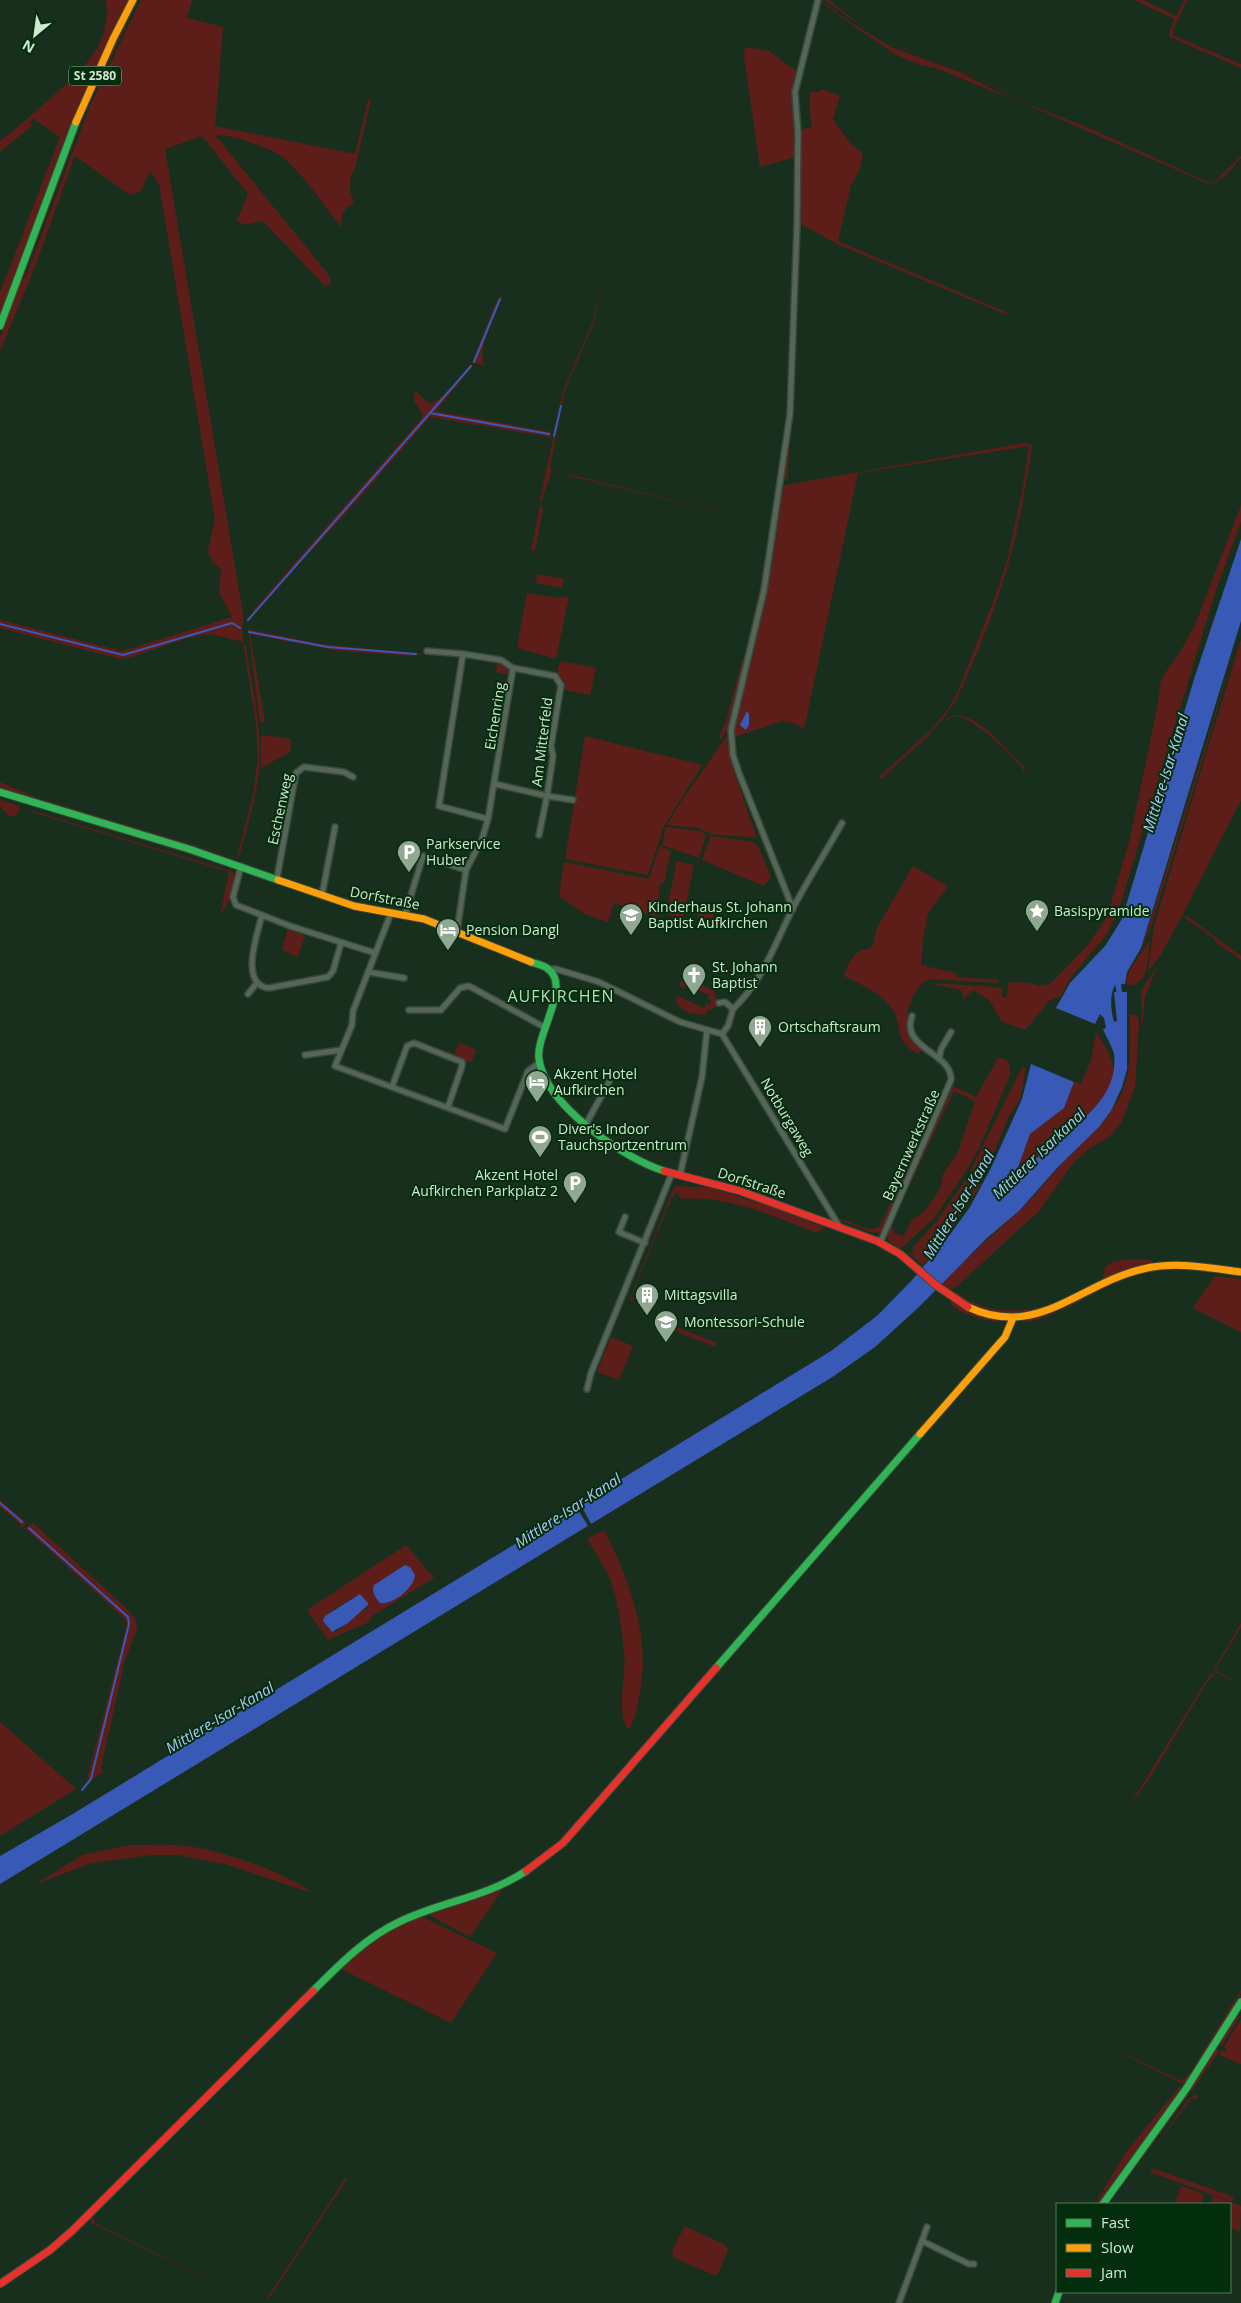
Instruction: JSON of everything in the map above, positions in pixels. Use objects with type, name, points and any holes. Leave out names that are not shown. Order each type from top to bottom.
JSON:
[{"type":"main road","name":"St 2580","points":[[0,326],[73,129],[105,55],[133,0]]},
{"type":"main road","name":"Dorfstraße","points":[[0,792],[189,849],[278,878],[322,896],[354,906],[405,915],[458,931],[549,969],[555,976]]},
{"type":"main road","points":[[539,1063],[538,1052],[556,992],[555,976]]},
{"type":"main road","name":"Dorfstraße","points":[[539,1063],[553,1088],[586,1124],[621,1151],[648,1165],[749,1194],[839,1226],[880,1243],[898,1253],[961,1304],[1000,1318],[1013,1318]]},
{"type":"main road","points":[[0,2284],[50,2250],[93,2211],[334,1970],[371,1938],[387,1927],[417,1913],[483,1893],[510,1881],[564,1843],[1005,1337],[1013,1318],[1052,1310],[1115,1278],[1145,1268],[1175,1264],[1241,1272]]},
{"type":"main road","points":[[1104,2203],[1120,2177],[1186,2089],[1241,2002]]},
{"type":"street","points":[[793,910],[739,773],[733,755],[732,730],[764,590],[790,414],[797,206],[798,133],[795,92],[798,72],[818,0]]},
{"type":"street","name":"Eichenring","points":[[427,652],[463,654],[501,660],[513,668],[488,819],[482,839],[466,870],[458,931]]},
{"type":"street","points":[[463,654],[439,806],[488,819]]},
{"type":"street","name":"Am Mitterfeld","points":[[513,668],[555,676],[562,685],[551,746],[553,756],[547,796],[539,835]]},
{"type":"street","name":"Eschenweg","points":[[278,878],[296,773],[304,767],[344,772],[354,777]]},
{"type":"street","name":"Am Mitterfeld","points":[[495,784],[573,800]]},
{"type":"street","points":[[549,969],[556,969],[599,982],[680,1022],[722,1034],[728,1026],[733,1009],[749,994],[772,954],[793,910],[842,823]]},
{"type":"street","points":[[322,896],[335,827]]},
{"type":"street","points":[[405,915],[422,856],[466,870]]},
{"type":"street","points":[[241,866],[233,897],[234,903],[262,916],[375,953]]},
{"type":"street","points":[[391,913],[353,1011],[352,1025],[335,1066],[505,1128],[528,1071],[539,1063]]},
{"type":"street","points":[[256,984],[252,958],[262,916]]},
{"type":"street","points":[[256,984],[269,988],[328,977],[333,970],[341,943]]},
{"type":"street","points":[[368,972],[404,978]]},
{"type":"street","points":[[555,976],[567,972]]},
{"type":"street","points":[[248,994],[256,984]]},
{"type":"street","points":[[409,1010],[441,1010],[460,988],[469,986],[475,987],[544,1027]]},
{"type":"street","points":[[719,1003],[725,1002],[733,1009]]},
{"type":"street","name":"Bayernwerkstraße","points":[[880,1243],[948,1090],[951,1072],[939,1059],[914,1039],[910,1029],[912,1016]]},
{"type":"street","points":[[680,1175],[702,1077],[707,1030]]},
{"type":"street","points":[[939,1059],[946,1038],[951,1032]]},
{"type":"street","name":"Notburgaweg","points":[[722,1034],[839,1226]]},
{"type":"street","points":[[392,1087],[407,1046],[414,1043],[462,1062],[448,1107]]},
{"type":"street","points":[[305,1055],[342,1050]]},
{"type":"street","points":[[586,1124],[609,1082]]},
{"type":"street","points":[[587,1389],[672,1173]]},
{"type":"street","points":[[625,1217],[619,1232],[645,1243]]},
{"type":"street","points":[[899,2303],[927,2227]]},
{"type":"street","points":[[922,2241],[968,2264],[974,2264]]},
{"type":"shaded area","points":[[106,0],[128,0],[0,316],[0,293],[60,137],[34,119],[29,122],[32,126],[0,152],[0,141],[85,66],[100,43],[107,16]]},
{"type":"shaded area","points":[[138,0],[94,94],[117,41]]},
{"type":"shaded area","points":[[141,0],[192,0],[187,18],[223,27],[215,126],[355,154],[368,100],[371,100],[354,172],[352,172],[350,180],[350,192],[354,203],[343,213],[341,220],[342,228],[316,193],[286,160],[263,147],[231,137],[215,135],[329,275],[331,284],[325,286],[263,221],[244,225],[237,220],[248,194],[202,136],[165,149],[242,608],[244,623],[242,635],[246,647],[259,727],[258,779],[250,817],[238,858],[253,794],[258,758],[256,723],[243,642],[210,634],[187,638],[132,657],[120,659],[0,628],[0,620],[122,651],[232,617],[219,592],[221,569],[212,561],[208,550],[215,520],[159,184],[150,171],[141,191],[130,195],[75,156],[33,272],[0,351],[0,337],[80,126],[22,281],[28,271],[90,106]]},
{"type":"shaded area","points":[[821,0],[841,16],[891,47],[960,72],[1013,100],[939,69],[921,65],[896,55],[834,12],[821,1],[810,41]]},
{"type":"shaded area","points":[[825,0],[829,0],[875,34],[855,22]]},
{"type":"shaded area","points":[[1134,0],[1143,0],[1176,16],[1184,0],[1187,0],[1173,30],[1173,35],[1241,64],[1241,68],[1170,37],[1169,33],[1174,19]]},
{"type":"shaded area","points":[[875,34],[892,44],[936,60],[893,45]]},
{"type":"shaded area","points":[[745,47],[769,51],[796,71],[792,88],[795,157],[760,167],[744,56]]},
{"type":"shaded area","points":[[936,60],[961,69],[1035,107],[1087,127],[1212,184],[1241,156],[1241,158],[1225,176],[1211,185],[1037,109],[960,69]]},
{"type":"shaded area","points":[[822,89],[840,96],[833,119],[850,143],[863,154],[860,169],[851,185],[838,241],[1008,313],[1007,315],[837,244],[801,224],[799,130],[812,127],[809,104],[811,92],[820,92]]},
{"type":"shaded area","points":[[94,94],[81,125],[86,110]]},
{"type":"shaded area","points":[[603,274],[594,322],[565,390],[550,467],[552,469],[541,503],[540,500],[563,391],[593,321]]},
{"type":"shaded area","points":[[503,292],[485,340],[482,358],[485,366],[472,362],[496,303]]},
{"type":"shaded area","points":[[470,364],[473,366],[436,411],[551,432],[550,437],[430,417],[356,502],[252,615],[247,625],[247,621],[255,608],[420,420],[423,415],[413,399],[415,391],[428,402],[434,402],[452,387]]},
{"type":"shaded area","points":[[792,416],[789,451],[788,481],[784,478]]},
{"type":"shaded area","points":[[1025,443],[1031,444],[1032,448],[1016,535],[998,597],[975,659],[957,698],[941,721],[922,741],[881,779],[879,777],[933,728],[948,709],[959,689],[996,594],[1008,557],[1023,486],[1029,446],[858,473],[804,730],[796,724],[783,721],[734,737],[734,728],[763,602],[781,495],[785,485]]},
{"type":"shaded area","points":[[560,472],[756,521],[574,477]]},
{"type":"shaded area","points":[[540,505],[543,509],[535,551],[531,551]]},
{"type":"shaded area","points":[[1241,505],[1241,522],[1216,590],[1119,909],[1107,934],[1072,976],[1061,996],[1050,1000],[1025,1030],[1002,1022],[990,1001],[973,990],[964,999],[961,990],[928,983],[996,987],[1002,989],[1002,997],[1006,998],[1009,982],[1028,983],[1039,986],[1050,984],[1087,946],[1107,917],[1130,838],[1158,704],[1161,679],[1195,625]]},
{"type":"shaded area","points":[[770,527],[759,601],[730,726],[721,739],[719,736],[726,721],[742,661],[744,661],[759,593]]},
{"type":"shaded area","points":[[537,574],[564,579],[562,588],[536,583]]},
{"type":"shaded area","points":[[527,593],[559,598],[569,596],[556,659],[517,648]]},
{"type":"shaded area","points":[[1241,625],[1207,746],[1150,929],[1141,950],[1210,731]]},
{"type":"shaded area","points":[[248,629],[321,644],[422,654],[414,656],[338,651],[250,634],[265,722],[260,722]]},
{"type":"shaded area","points":[[1241,639],[1241,800],[1183,914],[1160,956],[1148,971],[1154,926]]},
{"type":"shaded area","points":[[560,661],[596,668],[590,695],[565,690],[564,681],[557,674]]},
{"type":"shaded area","points":[[497,662],[508,668],[509,675],[496,672]]},
{"type":"shaded area","points":[[955,715],[974,721],[984,727],[1025,768],[1024,772],[1004,748],[972,722],[956,716],[946,722],[941,728],[948,718]]},
{"type":"shaded area","points":[[729,733],[729,749],[734,772],[757,838],[709,834],[707,831],[705,832],[699,828],[667,825],[682,800]]},
{"type":"shaded area","points":[[261,735],[291,739],[290,752],[261,768]]},
{"type":"shaded area","points":[[585,736],[702,765],[664,826],[648,875],[565,859]]},
{"type":"shaded area","points":[[0,782],[37,798],[237,858],[0,788]]},
{"type":"shaded area","points":[[0,800],[20,806],[18,814],[13,817],[8,815],[0,806]]},
{"type":"shaded area","points":[[34,807],[145,838],[234,868]]},
{"type":"shaded area","points":[[30,810],[234,872],[231,897],[220,916],[229,872]]},
{"type":"shaded area","points":[[666,827],[700,831],[706,835],[699,858],[662,845]]},
{"type":"shaded area","points":[[711,836],[753,842],[758,846],[771,877],[764,886],[702,860]]},
{"type":"shaded area","points":[[660,846],[671,851],[664,883],[660,883],[657,917],[614,903],[608,922],[585,914],[559,896],[564,862],[649,879]]},
{"type":"shaded area","points":[[677,861],[694,865],[683,918],[666,914]]},
{"type":"shaded area","points":[[913,866],[948,886],[928,913],[921,965],[956,973],[957,977],[999,980],[998,983],[930,979],[918,988],[910,1002],[907,1027],[913,1041],[922,1050],[918,1054],[905,1044],[888,1003],[870,990],[844,976],[856,954],[859,951],[869,949],[873,945],[877,928]]},
{"type":"shaded area","points":[[706,908],[712,910],[714,916],[712,922],[706,924],[700,922],[698,916],[700,910]]},
{"type":"shaded area","points":[[1186,915],[1241,956],[1241,960],[1185,918]]},
{"type":"shaded area","points":[[288,927],[305,936],[298,957],[282,950]]},
{"type":"shaded area","points":[[1149,940],[1149,954],[1144,976],[1135,984],[1128,985],[1126,982],[1130,970]]},
{"type":"shaded area","points":[[1158,965],[1145,996],[1142,1029],[1141,991]]},
{"type":"shaded area","points":[[684,975],[714,991],[717,1001],[715,1008],[707,1011],[705,1015],[689,1013],[678,1006],[675,995],[704,1008],[706,1004],[710,1005],[711,1000],[708,999],[709,995],[685,985],[684,989],[679,986]]},
{"type":"shaded area","points":[[1134,1014],[1138,1017],[1139,1023],[1135,1087],[1121,1123],[1109,1137],[1090,1148],[1074,1162],[1038,1212],[956,1287],[948,1290],[941,1284],[1024,1206],[1095,1131],[1111,1111],[1127,1079],[1130,1052],[1130,1015]]},
{"type":"shaded area","points":[[1096,1032],[1105,1046],[1114,1069],[1113,1082],[1109,1090],[1096,1106],[1081,1120],[1067,1129],[1012,1182],[1030,1134],[1064,1108],[1074,1082],[1081,1084],[1091,1060]]},
{"type":"shaded area","points":[[459,1042],[476,1050],[472,1061],[468,1062],[454,1056]]},
{"type":"shaded area","points":[[998,1058],[1005,1059],[1010,1064],[1010,1075],[978,1150],[934,1218],[904,1246],[899,1248],[889,1241],[887,1234],[953,1086],[976,1097]],"holes":[[[954,1091],[975,1101],[958,1152],[943,1174],[940,1189],[926,1210],[912,1220],[904,1236],[894,1233],[892,1226],[896,1214]]]},
{"type":"shaded area","points":[[1022,1067],[1026,1068],[1020,1099],[1008,1118],[980,1186],[945,1238],[923,1265],[907,1252],[913,1253],[913,1247],[937,1221],[968,1176]]},
{"type":"shaded area","points":[[911,1149],[918,1150],[881,1233],[870,1232],[839,1220],[839,1218],[864,1228],[872,1229],[879,1227],[899,1185]]},
{"type":"shaded area","points":[[674,1187],[711,1188],[766,1205],[824,1227],[817,1233],[750,1208],[715,1200],[680,1199],[678,1192],[671,1199],[632,1295],[633,1302],[630,1299],[634,1288]]},
{"type":"shaded area","points":[[1131,1259],[1152,1260],[1152,1263],[1103,1279],[1105,1267],[1113,1262]]},
{"type":"shaded area","points":[[1176,1267],[1210,1271],[1174,1269],[1137,1275],[1116,1283],[1062,1310],[1048,1316],[1018,1323],[1059,1311],[1130,1275]]},
{"type":"shaded area","points":[[1215,1276],[1241,1279],[1241,1332],[1193,1308]]},
{"type":"shaded area","points":[[956,1292],[981,1306],[995,1309],[1023,1310],[1037,1308],[1065,1299],[1065,1301],[1041,1311],[1003,1314],[979,1308],[957,1296]]},
{"type":"shaded area","points":[[950,1301],[976,1315],[1004,1323],[982,1319],[965,1313],[952,1305]]},
{"type":"shaded area","points":[[665,1322],[716,1343],[715,1347],[663,1326]]},
{"type":"shaded area","points":[[611,1337],[633,1346],[619,1380],[597,1372]]},
{"type":"shaded area","points":[[0,1500],[27,1523],[20,1529],[21,1525],[0,1507]]},
{"type":"shaded area","points":[[33,1523],[135,1618],[137,1629],[125,1660],[101,1768],[103,1772],[86,1784],[127,1624],[125,1619],[25,1528]]},
{"type":"shaded area","points":[[604,1530],[631,1592],[641,1635],[643,1657],[642,1680],[634,1719],[630,1728],[627,1728],[622,1712],[625,1661],[617,1604],[609,1576],[587,1539]]},
{"type":"shaded area","points":[[406,1545],[434,1578],[372,1616],[369,1622],[328,1640],[307,1610]],"holes":[[[358,1595],[363,1597],[368,1606],[336,1632],[327,1626],[331,1611]]]},
{"type":"shaded area","points":[[1241,1623],[1241,1627],[1215,1670],[1239,1684],[1215,1672],[1214,1669]]},
{"type":"shaded area","points":[[1210,1674],[1213,1674],[1241,1688],[1214,1675],[1209,1679],[1148,1781],[1127,1810]]},
{"type":"shaded area","points":[[0,1722],[76,1789],[0,1836]]},
{"type":"shaded area","points":[[129,1845],[180,1845],[217,1852],[270,1870],[301,1885],[312,1893],[225,1864],[178,1855],[152,1855],[91,1863],[34,1885],[82,1855]]},
{"type":"shaded area","points":[[505,1886],[470,1937],[425,1913]]},
{"type":"shaded area","points":[[418,1915],[497,1953],[451,2023],[339,1968],[380,1934]]},
{"type":"shaded area","points":[[1241,1990],[1234,2009],[1217,2038],[1198,2068],[1184,2084],[1095,2040],[1182,2081],[1190,2073]]},
{"type":"shaded area","points":[[1240,2016],[1221,2046],[1220,2043],[1235,2017]]},
{"type":"shaded area","points":[[1241,2019],[1241,2064],[1219,2055],[1222,2051],[1225,2052],[1227,2050],[1224,2047]]},
{"type":"shaded area","points":[[1215,2050],[1220,2050],[1192,2091],[1190,2088]]},
{"type":"shaded area","points":[[1180,2086],[1181,2090],[1124,2167],[1101,2203],[1096,2203],[1126,2152]]},
{"type":"shaded area","points":[[1189,2094],[1150,2147],[1148,2145],[1184,2095]]},
{"type":"shaded area","points":[[1196,2094],[1199,2096],[1196,2099],[1192,2098],[1153,2150],[1189,2098]]},
{"type":"shaded area","points":[[1145,2150],[1147,2151],[1124,2183],[1122,2180]]},
{"type":"shaded area","points":[[1152,2168],[1234,2197],[1232,2202],[1150,2172]]},
{"type":"shaded area","points":[[131,2177],[92,2217],[96,2224],[257,2303],[91,2223],[90,2218]]},
{"type":"shaded area","points":[[346,2177],[347,2179],[272,2294],[264,2303]]},
{"type":"shaded area","points":[[1181,2186],[1204,2194],[1201,2203],[1175,2203]]},
{"type":"shaded area","points":[[1213,2196],[1241,2206],[1240,2232],[1231,2228],[1231,2203],[1210,2203]]},
{"type":"shaded area","points":[[685,2226],[725,2245],[728,2250],[717,2276],[674,2258],[672,2251]]},
{"type":"water","name":"Mittlere-Isar-Kanal","points":[[1241,539],[1241,621],[1141,948],[1127,972],[1125,984],[1115,985],[1113,989],[1111,1004],[1114,1022],[1117,1021],[1114,992],[1127,992],[1127,1069],[1122,1087],[1111,1111],[1099,1127],[1057,1168],[1019,1211],[987,1238],[919,1307],[875,1347],[834,1376],[0,1884],[0,1856],[71,1815],[831,1351],[878,1315],[912,1280],[946,1240],[970,1207],[990,1170],[1022,1099],[1031,1064],[1074,1082],[1064,1108],[1030,1134],[1013,1181],[1067,1129],[1086,1116],[1095,1107],[1108,1088],[1114,1066],[1114,1054],[1103,1029],[1106,1028],[1104,1018],[1100,1014],[1095,1024],[1056,1008],[1070,983],[1105,946],[1122,919],[1195,676]]},
{"type":"water","points":[[747,711],[749,714],[749,725],[746,730],[740,725]]},
{"type":"water","points":[[405,1565],[410,1567],[415,1575],[411,1585],[397,1598],[380,1603],[374,1592],[374,1585]]},
{"type":"water","points":[[360,1594],[368,1605],[348,1623],[332,1632],[323,1621],[325,1616]]},
{"type":"pier","points":[[579,1502],[593,1527],[590,1529],[575,1505]]},
{"type":"waterway","points":[[474,362],[500,299]]},
{"type":"waterway","points":[[430,413],[471,366]]},
{"type":"waterway","points":[[554,436],[561,406]]},
{"type":"waterway","points":[[248,620],[430,413],[549,434]]},
{"type":"waterway","points":[[0,624],[123,655],[232,623],[240,628]]},
{"type":"waterway","points":[[249,632],[328,647],[416,654]]},
{"type":"waterway","name":"Mittlerer Isarkanal","points":[[1117,977],[1120,997]]},
{"type":"waterway","points":[[0,1503],[22,1522]]},
{"type":"waterway","points":[[29,1528],[128,1617],[129,1624],[91,1779],[82,1790]]},
{"type":"traffic: fast","points":[[0,326],[76,122]]},
{"type":"traffic: fast","points":[[0,792],[189,849],[278,880]]},
{"type":"traffic: fast","points":[[531,962],[546,968],[554,977],[556,987],[555,999],[539,1049],[539,1059],[544,1076],[555,1094],[570,1111],[608,1142],[647,1164],[664,1171]]},
{"type":"traffic: fast","points":[[716,1668],[920,1434]]},
{"type":"traffic: fast","points":[[313,1991],[353,1953],[387,1928],[415,1915],[495,1887],[526,1871]]},
{"type":"traffic: fast","points":[[1104,2203],[1186,2089],[1241,2002]]},
{"type":"traffic: fast","points":[[1055,2303],[1059,2293]]},
{"type":"traffic: slow","points":[[76,122],[113,39],[133,0]]},
{"type":"traffic: slow","points":[[278,880],[354,906],[424,919],[531,962]]},
{"type":"traffic: slow","points":[[968,1307],[993,1315],[1016,1317],[1038,1313],[1058,1306],[1099,1285],[1143,1269],[1180,1265],[1241,1272]]},
{"type":"traffic: slow","points":[[920,1434],[1005,1337],[1013,1318]]},
{"type":"traffic: jam","points":[[664,1171],[740,1191],[877,1241],[900,1254],[937,1286],[968,1307]]},
{"type":"traffic: jam","points":[[526,1871],[563,1843],[716,1668]]},
{"type":"traffic: jam","points":[[0,2284],[50,2250],[72,2231],[313,1991]]},
{"type":"place","name":"Parkservice Huber","points":[[409,873]]},
{"type":"place","name":"Basispyramide","points":[[1037,932]]},
{"type":"place","name":"Kinderhaus St. Johann Baptist Aufkirchen","points":[[631,936]]},
{"type":"place","name":"Pension Dangl","points":[[448,951]]},
{"type":"place","name":"St. Johann Baptist","points":[[694,996]]},
{"type":"place","name":"Ortschaftsraum","points":[[760,1048]]},
{"type":"place","name":"Akzent Hotel Aufkirchen","points":[[537,1103]]},
{"type":"place","name":"Diver's Indoor Tauchsportzentrum","points":[[540,1158]]},
{"type":"place","name":"Akzent Hotel Aufkirchen Parkplatz 2","points":[[575,1204]]},
{"type":"place","name":"Mittagsvilla","points":[[647,1316]]},
{"type":"place","name":"Montessori-Schule","points":[[666,1343]]},
{"type":"district","name":"AUFKIRCHEN","points":[[561,996]]}]
